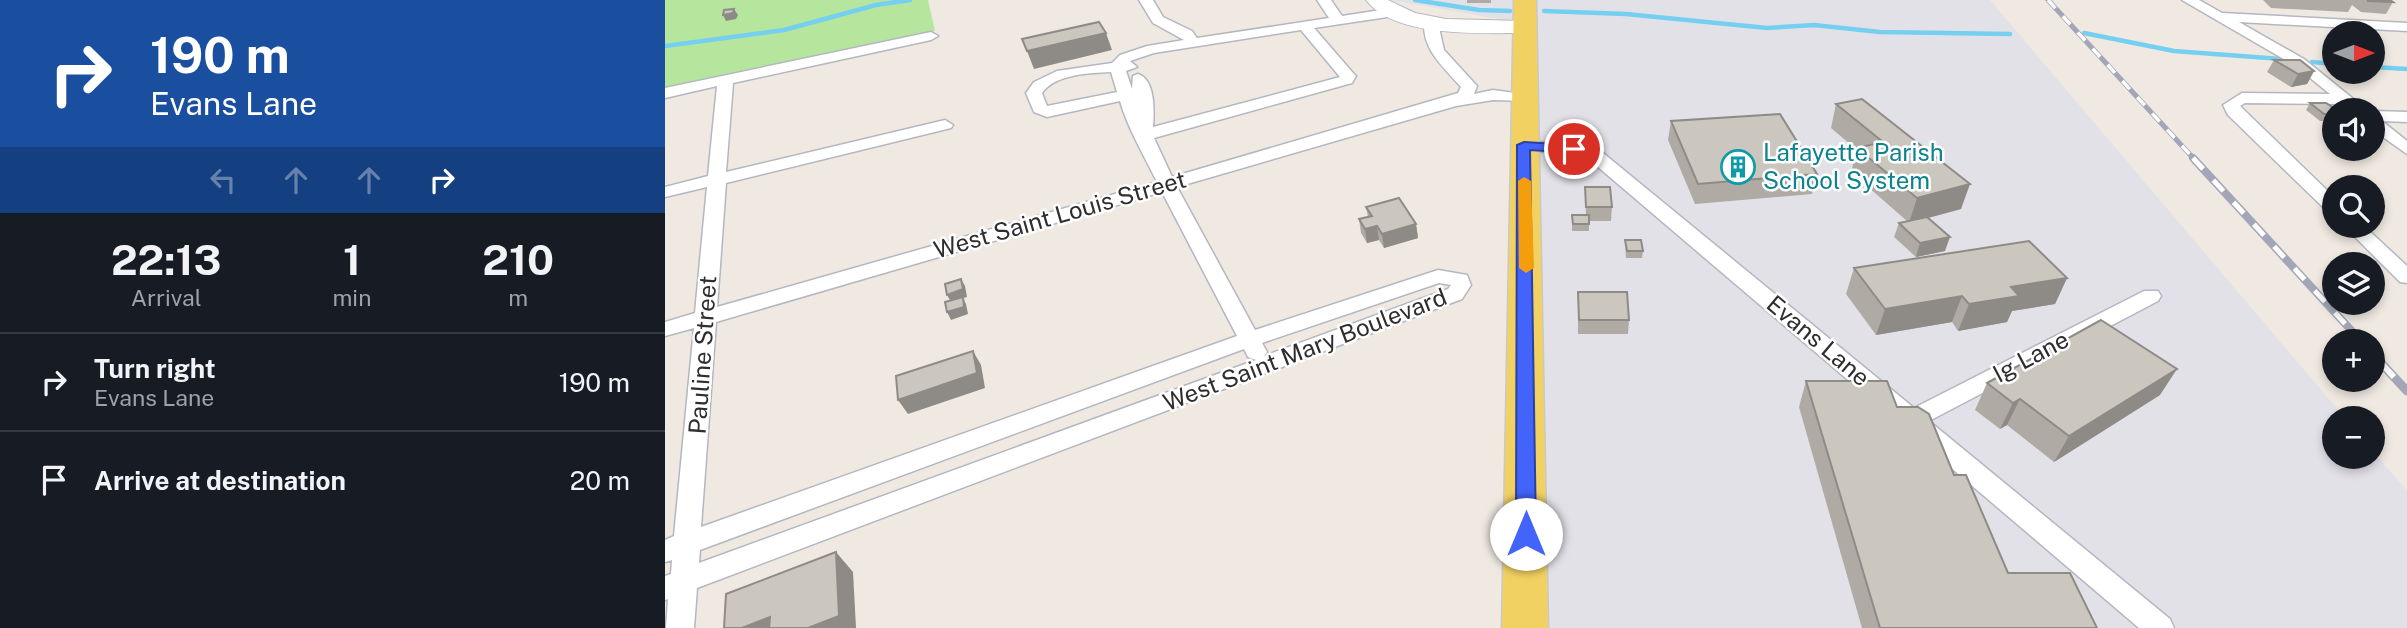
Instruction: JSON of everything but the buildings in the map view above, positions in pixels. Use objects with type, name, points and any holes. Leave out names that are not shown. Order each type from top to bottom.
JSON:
[{"type":"main road","points":[[1525,0],[1525,628]]},
{"type":"street","points":[[1146,0],[1158,20],[1188,34],[1193,43]]},
{"type":"street","points":[[1324,0],[1337,19]]},
{"type":"street","points":[[1375,0],[1394,12],[1431,23],[1523,27]]},
{"type":"street","points":[[2189,0],[2216,18],[2299,62],[2345,98]]},
{"type":"street","points":[[1117,66],[1125,58],[1139,52],[1394,12]]},
{"type":"street","points":[[2216,18],[2251,17],[2407,27]]},
{"type":"street","points":[[1431,23],[1430,32],[1437,51],[1469,86],[1465,96],[1454,102]]},
{"type":"street","points":[[1144,135],[1347,80],[1348,76],[1304,25]]},
{"type":"street","points":[[665,93],[931,36]]},
{"type":"street","points":[[1142,92],[1047,112],[1040,108],[1034,93],[1036,86],[1046,80],[1096,68],[1139,68],[1193,43]]},
{"type":"street","points":[[1117,66],[1135,124],[1144,135],[1167,185],[1264,366]]},
{"type":"street","points":[[1139,68],[1137,74],[1147,106],[1144,135]]},
{"type":"street","name":"Pauline Street","points":[[680,628],[674,585],[688,543],[725,81]]},
{"type":"street","name":"West Saint Louis Street","points":[[665,329],[1454,102],[1493,95],[1523,98]]},
{"type":"street","points":[[2322,99],[2248,97],[2232,102],[2234,112],[2322,196]]},
{"type":"street","points":[[2385,118],[2407,117]]},
{"type":"street","points":[[665,192],[945,125]]},
{"type":"street","points":[[2385,130],[2407,149]]},
{"type":"street","name":"Evans Lane","points":[[1524,145],[1574,149],[1597,157],[2160,628]]},
{"type":"street","points":[[2366,238],[2407,276]]},
{"type":"street","name":"West Saint Mary Boulevard","points":[[665,551],[1250,340],[1438,276],[1460,280],[1461,285],[1455,294],[674,585]]},
{"type":"street","name":"Ig Lane","points":[[1913,419],[2151,296]]},
{"type":"shaded area","points":[[1391,0],[1990,0],[2335,406],[2322,406],[2322,469],[2385,469],[2385,465],[2407,491],[2407,628],[1518,628],[1537,26]]},
{"type":"green space","points":[[665,0],[928,0],[935,31],[665,87]]},
{"type":"waterway","points":[[665,46],[784,30],[876,5],[910,0]]},
{"type":"waterway","points":[[1415,0],[1479,10],[1510,11]]},
{"type":"waterway","points":[[1544,11],[1626,14],[1767,28],[1814,25],[1880,32],[2010,34]]},
{"type":"waterway","points":[[2084,33],[2174,51],[2281,59]]},
{"type":"waterway","points":[[2312,62],[2322,63]]},
{"type":"waterway","points":[[2385,68],[2407,69]]},
{"type":"railway","points":[[2048,0],[2195,160]]},
{"type":"railway","points":[[2193,158],[2350,329]]},
{"type":"railway","points":[[2385,367],[2407,391]]},
{"type":"slow traffic","points":[[1524,181],[1526,268]]},
{"type":"place","name":"Lafayette Parish School System","points":[[1738,167]]},
{"type":"route","points":[[1526,534],[1524,145],[1574,149]]}]
